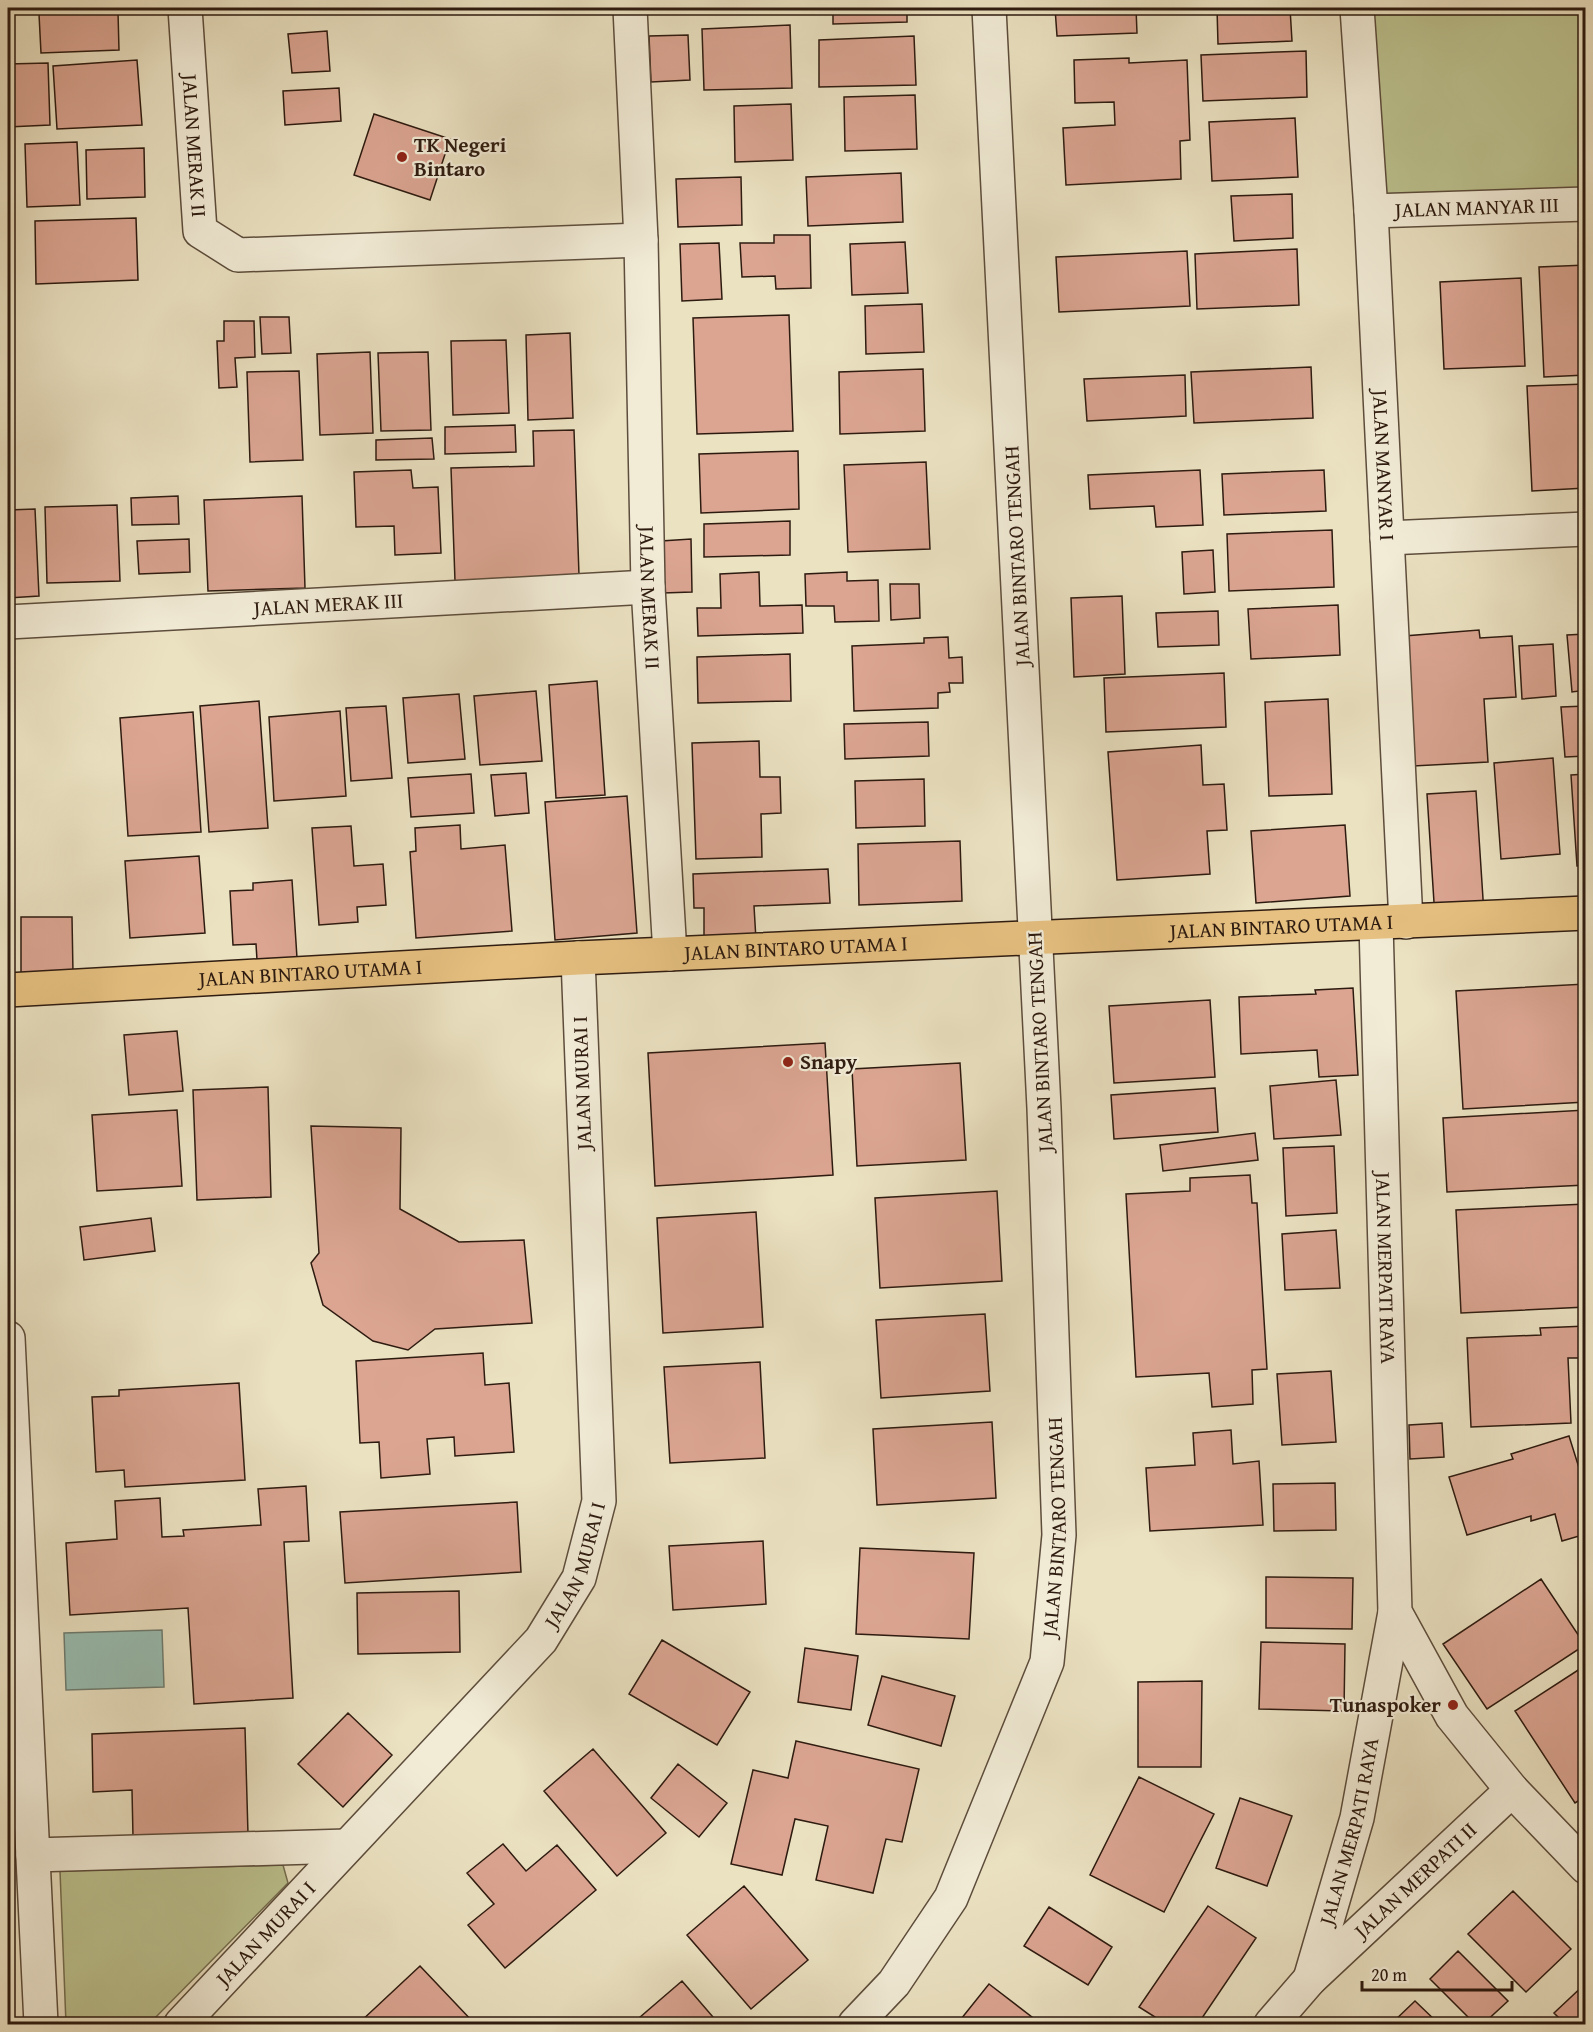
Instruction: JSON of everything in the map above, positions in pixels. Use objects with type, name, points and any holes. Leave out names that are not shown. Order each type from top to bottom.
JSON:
[{"type":"main road","name":"JALAN BINTARO UTAMA I","points":[[8,990],[578,958],[1586,913]]},
{"type":"street","name":"JALAN MERAK II","points":[[185,8],[200,231],[238,255],[641,240]]},
{"type":"street","name":"JALAN MERAK II","points":[[630,8],[641,240],[648,587],[670,954]]},
{"type":"street","name":"JALAN BINTARO TENGAH","points":[[855,2025],[894,1983],[951,1898],[1047,1662],[1059,1535],[1036,937],[990,8]]},
{"type":"street","name":"JALAN MANYAR I","points":[[1357,8],[1371,211],[1386,538],[1391,923]]},
{"type":"street","name":"JALAN MANYAR III","points":[[1371,211],[1586,204]]},
{"type":"street","points":[[1386,538],[1586,529]]},
{"type":"street","name":"JALAN MERAK III","points":[[8,622],[648,587]]},
{"type":"street","name":"JALAN MERPATI RAYA","points":[[1310,1979],[1357,1818],[1395,1612],[1391,923]]},
{"type":"street","name":"JALAN MURAI I","points":[[181,2025],[541,1640],[579,1578],[599,1501],[578,958]]},
{"type":"street","points":[[8,1338],[9,1448],[41,2025]]},
{"type":"street","name":"JALAN MERPATI RAYA","points":[[1395,1612],[1452,1716],[1512,1790],[1586,1867]]},
{"type":"street","name":"JALAN MERPATI II","points":[[1271,2025],[1310,1979],[1512,1790]]},
{"type":"street","points":[[33,1855],[347,1846]]},
{"type":"green space","points":[[1346,8],[1585,8],[1585,216],[1355,226]]},
{"type":"green space","points":[[283,1865],[288,1883],[149,2024],[66,2024],[60,1871]]},
{"type":"water","points":[[162,1630],[164,1687],[66,1690],[64,1633]]},
{"type":"building","points":[[833,8],[907,8],[907,22],[833,24]]},
{"type":"building","points":[[1055,8],[1136,8],[1137,33],[1057,36]]},
{"type":"building","points":[[1217,8],[1290,8],[1292,41],[1218,44]]},
{"type":"building","points":[[118,12],[119,50],[41,53],[39,14]]},
{"type":"building","points":[[790,25],[792,88],[704,90],[702,29]]},
{"type":"building","points":[[327,31],[330,71],[292,73],[288,34]]},
{"type":"building","points":[[688,35],[690,80],[651,82],[649,36]]},
{"type":"building","points":[[914,36],[916,85],[819,87],[819,40]]},
{"type":"building","points":[[1306,51],[1307,97],[1203,101],[1201,55]]},
{"type":"building","points":[[1129,58],[1129,63],[1187,60],[1190,140],[1180,141],[1181,179],[1066,185],[1063,128],[1115,125],[1114,102],[1075,103],[1074,60]]},
{"type":"building","points":[[137,60],[142,125],[57,129],[53,66]]},
{"type":"building","points":[[48,63],[50,125],[8,127],[8,64]]},
{"type":"building","points":[[339,88],[341,121],[285,125],[283,91]]},
{"type":"building","points":[[915,95],[917,149],[845,151],[844,97]]},
{"type":"building","points":[[791,104],[793,160],[735,162],[734,106]]},
{"type":"building","name":"TK Negeri Bintaro","points":[[374,114],[450,139],[430,200],[354,175]]},
{"type":"building","points":[[1295,118],[1298,177],[1212,181],[1209,122]]},
{"type":"building","points":[[77,142],[80,205],[27,207],[25,144]]},
{"type":"building","points":[[144,148],[145,197],[87,199],[86,150]]},
{"type":"building","points":[[901,173],[903,222],[808,226],[806,177]]},
{"type":"building","points":[[741,177],[742,225],[678,227],[676,179]]},
{"type":"building","points":[[1292,194],[1293,238],[1234,241],[1231,196]]},
{"type":"building","points":[[136,218],[138,280],[36,284],[35,221]]},
{"type":"building","points":[[774,235],[810,235],[811,288],[776,289],[775,276],[742,277],[740,243],[774,243]]},
{"type":"building","points":[[905,242],[908,293],[852,295],[850,244]]},
{"type":"building","points":[[719,243],[722,299],[682,301],[680,244]]},
{"type":"building","points":[[1297,249],[1299,305],[1197,309],[1195,254]]},
{"type":"building","points":[[1187,251],[1190,306],[1059,312],[1056,257]]},
{"type":"building","points":[[1586,265],[1586,375],[1544,377],[1539,267]]},
{"type":"building","points":[[1521,278],[1525,366],[1444,369],[1440,282]]},
{"type":"building","points":[[922,304],[924,352],[866,354],[865,306]]},
{"type":"building","points":[[789,315],[793,431],[697,434],[693,318]]},
{"type":"building","points":[[260,317],[289,317],[291,353],[262,354]]},
{"type":"building","points":[[224,321],[254,321],[255,357],[235,358],[237,387],[219,388],[217,341],[224,341]]},
{"type":"building","points":[[570,333],[573,418],[528,420],[526,335]]},
{"type":"building","points":[[506,340],[509,413],[453,415],[451,341]]},
{"type":"building","points":[[370,352],[373,433],[320,435],[317,354]]},
{"type":"building","points":[[428,352],[431,430],[381,431],[378,353]]},
{"type":"building","points":[[1311,367],[1313,418],[1194,423],[1191,372]]},
{"type":"building","points":[[923,369],[925,431],[840,434],[839,372]]},
{"type":"building","points":[[299,371],[303,460],[250,462],[247,372]]},
{"type":"building","points":[[1185,375],[1186,416],[1087,421],[1084,379]]},
{"type":"building","points":[[1586,384],[1586,488],[1532,491],[1527,386]]},
{"type":"building","points":[[515,425],[516,452],[445,454],[445,427]]},
{"type":"building","points":[[8,430],[11,474],[8,474]]},
{"type":"building","points":[[574,430],[579,575],[455,581],[451,468],[534,466],[533,431]]},
{"type":"building","points":[[432,438],[434,459],[376,460],[376,440]]},
{"type":"building","points":[[798,451],[799,509],[701,513],[699,454]]},
{"type":"building","points":[[926,462],[930,549],[848,552],[844,465]]},
{"type":"building","points":[[411,470],[413,488],[438,487],[441,553],[395,555],[394,526],[356,527],[354,472]]},
{"type":"building","points":[[1200,470],[1203,525],[1156,527],[1154,506],[1090,509],[1088,475]]},
{"type":"building","points":[[1324,470],[1326,511],[1224,515],[1222,474]]},
{"type":"building","points":[[178,496],[179,524],[132,525],[131,498]]},
{"type":"building","points":[[302,496],[305,588],[208,591],[204,500]]},
{"type":"building","points":[[117,505],[120,581],[47,583],[45,507]]},
{"type":"building","points":[[35,509],[39,596],[8,598],[8,510]]},
{"type":"building","points":[[790,521],[790,555],[704,557],[704,524]]},
{"type":"building","points":[[1332,530],[1334,587],[1229,591],[1227,534]]},
{"type":"building","points":[[189,539],[190,572],[139,574],[137,541]]},
{"type":"building","points":[[691,539],[692,592],[663,593],[661,541]]},
{"type":"building","points":[[1213,550],[1215,592],[1184,594],[1182,552]]},
{"type":"building","points":[[759,572],[760,606],[802,605],[803,633],[698,636],[697,608],[721,608],[720,574]]},
{"type":"building","points":[[847,572],[847,581],[878,580],[879,621],[835,622],[834,606],[806,606],[805,574]]},
{"type":"building","points":[[890,584],[919,584],[920,618],[891,620]]},
{"type":"building","points":[[1122,596],[1125,674],[1074,677],[1071,598]]},
{"type":"building","points":[[1338,605],[1340,655],[1251,659],[1248,609]]},
{"type":"building","points":[[1218,611],[1219,645],[1158,647],[1156,613]]},
{"type":"building","points":[[1479,630],[1480,638],[1512,636],[1516,697],[1484,699],[1488,762],[1413,766],[1404,636]]},
{"type":"building","points":[[1586,634],[1586,690],[1572,692],[1567,635]]},
{"type":"building","points":[[948,637],[949,658],[962,657],[963,683],[949,683],[950,692],[938,693],[938,708],[854,711],[852,646],[924,643],[924,638]]},
{"type":"building","points":[[1553,644],[1556,696],[1522,699],[1519,646]]},
{"type":"building","points":[[790,654],[791,701],[698,703],[697,657]]},
{"type":"building","points":[[1224,673],[1226,727],[1106,732],[1104,678]]},
{"type":"building","points":[[597,681],[605,795],[556,798],[549,685]]},
{"type":"building","points":[[536,691],[542,761],[480,765],[474,696]]},
{"type":"building","points":[[459,694],[465,759],[408,763],[403,698]]},
{"type":"building","points":[[1328,699],[1332,794],[1269,796],[1265,702]]},
{"type":"building","points":[[259,701],[268,828],[209,832],[200,706]]},
{"type":"building","points":[[386,706],[392,778],[351,781],[346,708]]},
{"type":"building","points":[[1586,706],[1586,756],[1565,757],[1561,707]]},
{"type":"building","points":[[340,711],[346,796],[274,801],[269,717]]},
{"type":"building","points":[[193,712],[201,832],[128,836],[120,718]]},
{"type":"building","points":[[928,722],[929,756],[845,759],[844,724]]},
{"type":"building","points":[[759,741],[760,777],[780,777],[781,813],[761,814],[762,857],[696,859],[692,743]]},
{"type":"building","points":[[1201,745],[1203,785],[1224,784],[1227,830],[1207,831],[1210,874],[1117,880],[1108,752]]},
{"type":"building","points":[[1553,758],[1560,854],[1501,859],[1494,763]]},
{"type":"building","points":[[526,773],[529,813],[495,816],[491,775]]},
{"type":"building","points":[[471,774],[474,813],[411,817],[408,778]]},
{"type":"building","points":[[1586,774],[1586,865],[1577,866],[1571,775]]},
{"type":"building","points":[[924,779],[925,826],[856,828],[855,781]]},
{"type":"building","points":[[1476,791],[1484,914],[1435,918],[1427,794]]},
{"type":"building","points":[[627,796],[637,933],[555,940],[545,802]]},
{"type":"building","points":[[460,825],[461,849],[505,845],[512,931],[416,938],[410,852],[416,851],[415,828]]},
{"type":"building","points":[[1345,825],[1350,896],[1256,903],[1251,831]]},
{"type":"building","points":[[351,826],[354,866],[383,864],[386,905],[357,907],[358,922],[319,925],[312,828]]},
{"type":"building","points":[[960,841],[962,901],[859,905],[858,844]]},
{"type":"building","points":[[199,856],[205,933],[130,938],[125,861]]},
{"type":"building","points":[[828,869],[830,903],[754,906],[756,940],[704,942],[704,908],[694,908],[693,874]]},
{"type":"building","points":[[292,880],[297,958],[257,960],[256,944],[233,945],[230,891],[253,890],[253,883]]},
{"type":"building","points":[[21,917],[72,917],[73,973],[21,973]]},
{"type":"building","points":[[1586,984],[1586,1102],[1463,1109],[1456,991]]},
{"type":"building","points":[[1353,988],[1358,1075],[1319,1077],[1317,1050],[1241,1054],[1239,997],[1316,994],[1315,990]]},
{"type":"building","points":[[1210,1000],[1215,1077],[1114,1083],[1109,1006]]},
{"type":"building","points":[[177,1031],[183,1091],[129,1095],[124,1035]]},
{"type":"building","points":[[825,1043],[833,1175],[655,1186],[648,1053]]},
{"type":"building","points":[[960,1063],[966,1160],[857,1166],[852,1069]]},
{"type":"building","points":[[1336,1080],[1341,1135],[1274,1139],[1270,1086]]},
{"type":"building","points":[[268,1087],[271,1197],[197,1200],[193,1090]]},
{"type":"building","points":[[1215,1088],[1218,1132],[1114,1139],[1111,1095]]},
{"type":"building","points":[[177,1110],[182,1186],[97,1191],[92,1115]]},
{"type":"building","points":[[1586,1110],[1586,1185],[1447,1192],[1443,1118]]},
{"type":"building","points":[[311,1126],[401,1128],[400,1209],[459,1242],[524,1240],[532,1323],[435,1329],[408,1350],[373,1341],[323,1305],[311,1263],[319,1253]]},
{"type":"building","points":[[1255,1133],[1258,1160],[1163,1171],[1160,1145]]},
{"type":"building","points":[[1334,1146],[1337,1213],[1286,1216],[1283,1148]]},
{"type":"building","points":[[1250,1175],[1252,1203],[1257,1203],[1267,1369],[1252,1370],[1253,1404],[1212,1407],[1209,1373],[1136,1377],[1126,1194],[1190,1191],[1190,1178]]},
{"type":"building","points":[[997,1191],[1002,1281],[880,1288],[875,1198]]},
{"type":"building","points":[[1586,1204],[1586,1307],[1461,1313],[1456,1210]]},
{"type":"building","points":[[756,1212],[763,1327],[663,1333],[657,1218]]},
{"type":"building","points":[[151,1218],[155,1251],[84,1260],[80,1227]]},
{"type":"building","points":[[1336,1230],[1340,1288],[1285,1290],[1282,1234]]},
{"type":"building","points":[[985,1314],[990,1391],[881,1398],[876,1320]]},
{"type":"building","points":[[1586,1326],[1586,1358],[1568,1358],[1571,1423],[1471,1427],[1467,1338],[1541,1335],[1540,1328]]},
{"type":"building","points":[[483,1353],[485,1385],[509,1383],[514,1452],[455,1456],[454,1437],[427,1439],[430,1474],[381,1478],[379,1442],[360,1443],[356,1361]]},
{"type":"building","points":[[760,1362],[765,1458],[670,1463],[664,1367]]},
{"type":"building","points":[[1331,1371],[1336,1442],[1282,1445],[1277,1374]]},
{"type":"building","points":[[239,1383],[245,1480],[125,1487],[124,1470],[96,1472],[92,1397],[119,1396],[119,1390]]},
{"type":"building","points":[[1579,1393],[1586,1393],[1586,1417],[1579,1417]]},
{"type":"building","points":[[992,1422],[996,1498],[877,1505],[873,1429]]},
{"type":"building","points":[[1442,1423],[1444,1457],[1410,1459],[1409,1425]]},
{"type":"building","points":[[1231,1430],[1233,1464],[1259,1461],[1263,1525],[1150,1531],[1146,1468],[1195,1465],[1193,1433]]},
{"type":"building","points":[[1569,1436],[1586,1490],[1586,1534],[1562,1541],[1555,1514],[1531,1521],[1531,1516],[1467,1535],[1449,1477],[1513,1459],[1511,1454]]},
{"type":"building","points":[[1335,1483],[1336,1530],[1274,1531],[1273,1484]]},
{"type":"building","points":[[306,1486],[309,1541],[284,1542],[293,1698],[194,1704],[188,1608],[70,1615],[66,1543],[117,1539],[115,1501],[160,1498],[162,1537],[184,1536],[183,1530],[261,1525],[258,1489]]},
{"type":"building","points":[[517,1502],[521,1572],[345,1583],[340,1512]]},
{"type":"building","points":[[763,1541],[766,1604],[673,1610],[669,1546]]},
{"type":"building","points":[[860,1548],[974,1553],[969,1639],[856,1634]]},
{"type":"building","points":[[1266,1577],[1353,1578],[1352,1629],[1266,1628]]},
{"type":"building","points":[[1541,1579],[1585,1645],[1487,1709],[1443,1644]]},
{"type":"building","points":[[459,1591],[460,1652],[358,1654],[357,1593]]},
{"type":"building","points":[[662,1640],[750,1692],[717,1745],[629,1694]]},
{"type":"building","points":[[1261,1642],[1345,1644],[1344,1711],[1259,1709]]},
{"type":"building","points":[[805,1648],[858,1656],[851,1710],[798,1702]]},
{"type":"building","points":[[1586,1665],[1586,1796],[1575,1803],[1515,1711]]},
{"type":"building","points":[[882,1676],[955,1696],[941,1746],[868,1725]]},
{"type":"building","points":[[1202,1681],[1201,1767],[1138,1767],[1138,1682]]},
{"type":"building","points":[[348,1713],[392,1755],[343,1807],[298,1764]]},
{"type":"building","points":[[245,1728],[248,1834],[133,1837],[132,1790],[93,1792],[92,1734]]},
{"type":"building","points":[[796,1741],[919,1769],[902,1842],[886,1839],[873,1893],[816,1880],[828,1826],[795,1819],[782,1875],[731,1864],[753,1770],[788,1778]]},
{"type":"building","points":[[593,1749],[666,1833],[617,1876],[544,1791]]},
{"type":"building","points":[[678,1764],[727,1803],[699,1837],[651,1798]]},
{"type":"building","points":[[1139,1777],[1214,1814],[1164,1912],[1090,1875]]},
{"type":"building","points":[[1240,1798],[1292,1816],[1267,1886],[1216,1868]]},
{"type":"building","points":[[503,1844],[526,1871],[557,1845],[596,1890],[505,1968],[468,1925],[494,1904],[467,1873]]},
{"type":"building","points":[[744,1886],[808,1960],[751,2009],[687,1935]]},
{"type":"building","points":[[1513,1891],[1571,1949],[1526,1992],[1468,1934]]},
{"type":"building","points":[[1208,1906],[1256,1938],[1198,2024],[1166,2024],[1139,2007]]},
{"type":"building","points":[[1049,1907],[1112,1947],[1088,1985],[1024,1946]]},
{"type":"building","points":[[1458,1951],[1508,2001],[1483,2024],[1475,2024],[1430,1979]]},
{"type":"building","points":[[420,1966],[475,2024],[359,2023]]},
{"type":"building","points":[[682,1981],[719,2024],[632,2024]]},
{"type":"building","points":[[1586,1983],[1586,2024],[1565,2024],[1554,2013]]},
{"type":"building","points":[[989,1984],[1041,2024],[957,2024]]},
{"type":"building","points":[[1415,2001],[1439,2024],[1391,2024]]},
{"type":"place","name":"TK Negeri Bintaro","points":[[402,157]]},
{"type":"place","name":"Snapy","points":[[788,1062]]},
{"type":"place","name":"Tunaspoker","points":[[1453,1705]]}]
